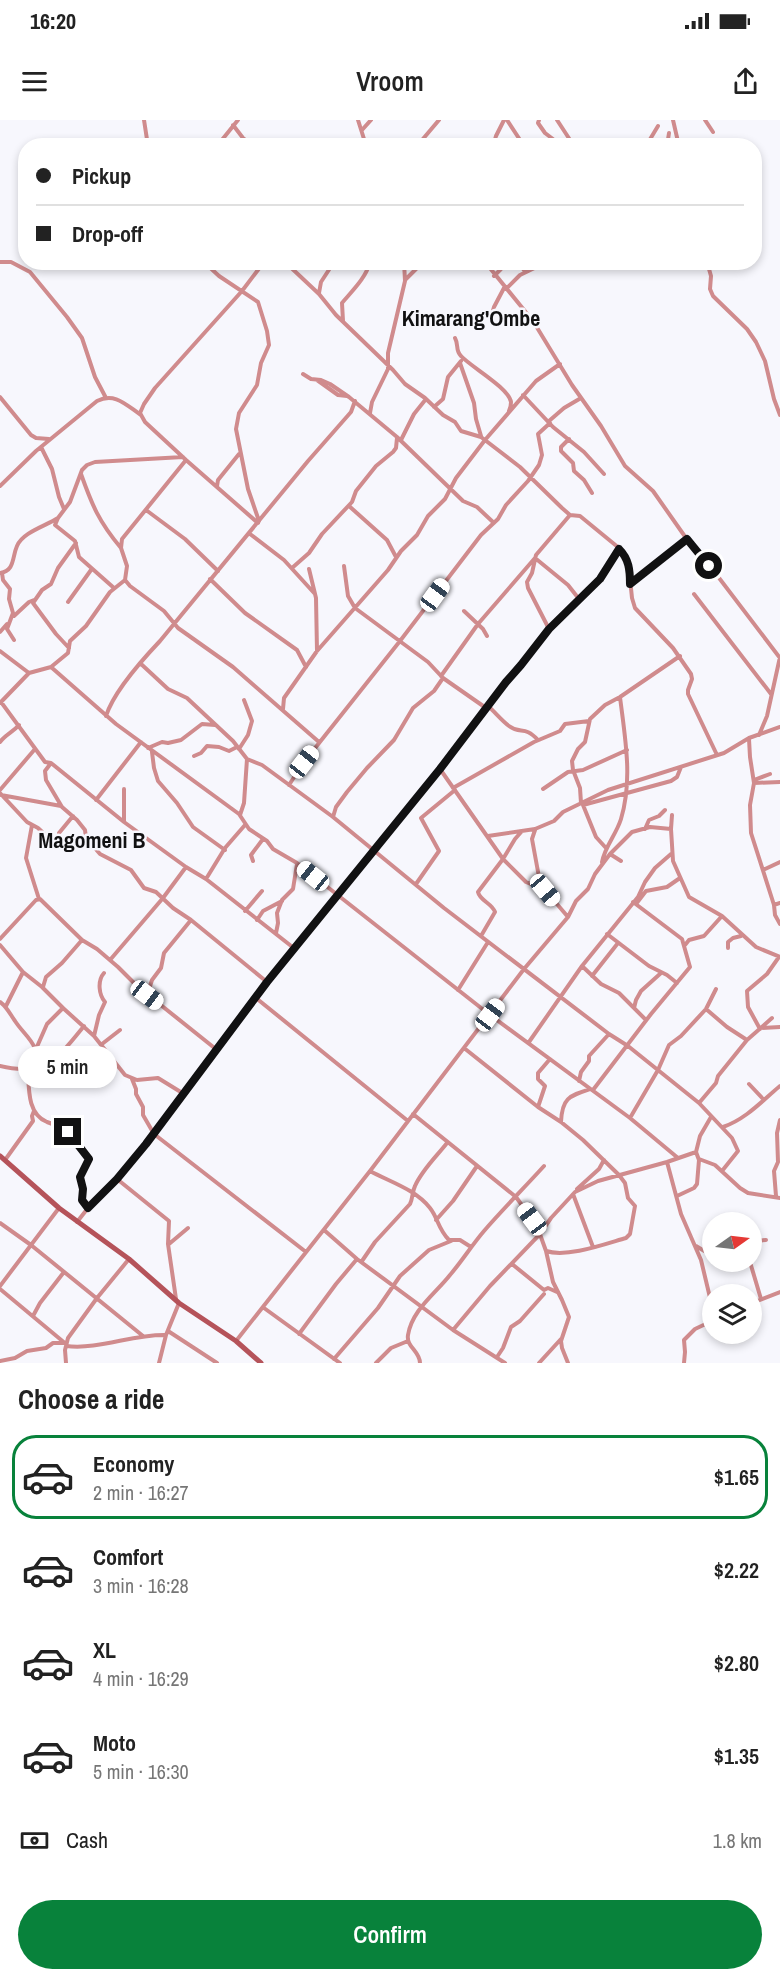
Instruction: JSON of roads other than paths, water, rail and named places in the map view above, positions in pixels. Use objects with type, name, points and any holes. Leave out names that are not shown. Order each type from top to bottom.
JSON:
[{"type":"main road","points":[[3,1158],[59,1208],[129,1259],[178,1301],[236,1341],[261,1363]]},
{"type":"street","points":[[144,120],[148,138]]},
{"type":"street","points":[[222,138],[232,122],[238,120]]},
{"type":"street","points":[[358,120],[364,138]]},
{"type":"street","points":[[362,130],[370,120]]},
{"type":"street","points":[[424,138],[439,120]]},
{"type":"street","points":[[496,138],[506,120],[518,138]]},
{"type":"street","points":[[532,120],[539,122],[545,133],[552,138]]},
{"type":"street","points":[[557,120],[569,138]]},
{"type":"street","points":[[673,120],[677,138]]},
{"type":"street","points":[[705,120],[713,132]]},
{"type":"street","points":[[232,122],[243,138]]},
{"type":"street","points":[[651,138],[658,126]]},
{"type":"street","points":[[668,138],[669,133]]},
{"type":"street","points":[[0,262],[9,261],[18,266]]},
{"type":"street","points":[[26,270],[82,338],[95,377],[106,398]]},
{"type":"street","points":[[213,270],[258,302],[269,341],[261,363],[257,385],[238,416],[236,429],[248,489],[258,522]]},
{"type":"street","points":[[141,415],[141,408],[155,388],[258,270]]},
{"type":"street","points":[[294,270],[405,384],[455,422],[461,431],[483,439],[531,477],[570,515],[578,515],[624,554],[628,563],[635,608],[680,656],[692,678],[688,694],[717,755]]},
{"type":"street","points":[[319,294],[321,282],[329,270]]},
{"type":"street","points":[[343,321],[342,303],[367,270]]},
{"type":"street","points":[[370,413],[372,402],[385,379],[388,353],[405,280],[404,270]]},
{"type":"street","points":[[405,280],[415,270]]},
{"type":"street","points":[[490,270],[533,321],[625,466],[652,491],[780,658],[767,716],[759,735]]},
{"type":"street","points":[[494,276],[500,270]]},
{"type":"street","points":[[491,317],[505,289],[529,270]]},
{"type":"street","points":[[709,270],[710,290],[713,296],[747,329],[761,352],[780,415]]},
{"type":"street","points":[[455,338],[458,342],[457,351],[462,360],[483,439]]},
{"type":"street","points":[[434,407],[443,399],[448,376],[462,360]]},
{"type":"street","points":[[462,360],[492,380],[508,396],[511,402],[508,413]]},
{"type":"street","points":[[283,709],[284,698],[317,651],[417,535],[430,513],[445,499],[456,478],[483,439],[542,376],[560,364]]},
{"type":"street","points":[[303,374],[355,401],[397,436],[450,489],[465,502],[477,507],[494,523]]},
{"type":"street","points":[[523,395],[604,474]]},
{"type":"street","points":[[0,397],[31,435],[36,438],[50,439]]},
{"type":"street","points":[[0,486],[50,439],[90,406],[106,398],[117,398],[141,415],[184,458],[258,522]]},
{"type":"street","points":[[289,785],[482,533],[494,523],[510,500],[531,477],[542,455],[538,434],[564,408],[581,398]]},
{"type":"street","points":[[401,440],[414,414],[426,399]]},
{"type":"street","points":[[106,716],[110,705],[140,663],[351,412],[355,401]]},
{"type":"street","points":[[292,568],[309,553],[322,534],[349,506],[359,487],[376,466],[396,447],[397,436]]},
{"type":"street","points":[[569,439],[561,447],[561,451],[573,463],[574,471],[586,482],[592,493]]},
{"type":"street","points":[[41,447],[52,469],[59,497],[65,509]]},
{"type":"street","points":[[217,487],[218,480],[240,453]]},
{"type":"street","points":[[114,588],[79,557],[76,543],[56,525],[58,518],[70,502],[81,473],[87,465],[95,462],[184,458]]},
{"type":"street","points":[[184,458],[146,510],[123,536],[120,543],[127,566],[125,580],[114,588],[86,626],[70,641],[68,653],[51,667],[29,673],[1,702],[45,762],[51,764],[124,822],[206,879],[295,949]]},
{"type":"street","points":[[81,473],[95,513],[121,548]]},
{"type":"street","points":[[349,506],[387,540],[396,558]]},
{"type":"street","points":[[146,510],[185,539],[218,571]]},
{"type":"street","points":[[333,817],[336,807],[347,792],[372,761],[394,740],[413,708],[434,691],[478,624],[570,515]]},
{"type":"street","points":[[14,640],[7,629],[12,617],[10,589],[1,573],[11,566],[21,541],[38,528],[58,518]]},
{"type":"street","points":[[250,534],[277,554],[315,594]]},
{"type":"street","points":[[630,584],[687,539]]},
{"type":"street","points":[[244,540],[258,541]]},
{"type":"street","points":[[0,632],[12,617],[51,584],[58,568],[76,543]]},
{"type":"street","points":[[78,1222],[154,1134],[218,1051],[267,982],[440,769],[487,706],[549,629],[600,579],[619,549]]},
{"type":"street","points":[[535,558],[568,585],[579,599]]},
{"type":"street","points":[[535,558],[532,573],[527,582],[528,588],[549,629]]},
{"type":"street","points":[[344,566],[348,596],[356,608],[431,665],[442,677],[487,706],[507,725],[513,729],[530,731],[538,740]]},
{"type":"street","points":[[309,569],[315,594],[317,651]]},
{"type":"street","points":[[68,602],[91,570]]},
{"type":"street","points":[[210,579],[245,613],[297,650],[307,667]]},
{"type":"street","points":[[125,580],[164,611],[174,624],[233,667],[320,742]]},
{"type":"street","points":[[694,594],[771,694]]},
{"type":"street","points":[[34,600],[35,607],[69,648]]},
{"type":"street","points":[[464,611],[487,636]]},
{"type":"street","points":[[0,651],[29,673]]},
{"type":"street","points":[[606,849],[596,837],[581,804],[580,788],[573,770],[573,758],[585,742],[589,721],[605,705],[680,656]]},
{"type":"street","points":[[140,663],[168,689],[187,698],[247,759],[262,765],[333,817],[488,942],[628,1046],[699,1103],[735,1142],[738,1152],[722,1171]]},
{"type":"street","points":[[51,667],[106,716],[240,815],[245,825],[273,849],[297,863],[490,1015],[630,1118],[678,1158]]},
{"type":"street","points":[[602,865],[606,849],[622,818],[627,784],[627,750],[620,697]]},
{"type":"street","points":[[194,756],[201,753],[207,746],[229,751],[238,748],[248,735],[252,721],[244,700]]},
{"type":"street","points":[[416,884],[439,851],[421,818],[454,789],[538,740],[560,731],[567,723],[589,721]]},
{"type":"street","points":[[150,750],[162,742],[169,743],[182,739],[202,724],[216,725]]},
{"type":"street","points":[[0,742],[6,734],[13,732],[19,725]]},
{"type":"street","points":[[488,836],[535,829],[554,821],[561,814],[608,790],[726,752],[749,738],[780,727]]},
{"type":"street","points":[[749,738],[754,781],[750,805],[750,825],[775,915],[780,924]]},
{"type":"street","points":[[96,800],[141,742]]},
{"type":"street","points":[[0,791],[35,749]]},
{"type":"street","points":[[150,750],[158,781],[193,827],[225,850]]},
{"type":"street","points":[[543,789],[573,770],[583,770],[627,750]]},
{"type":"street","points":[[240,815],[244,803],[247,759]]},
{"type":"street","points":[[51,764],[45,771],[46,780],[62,807],[85,830],[86,838],[100,854],[131,870],[144,888],[153,890],[267,982]]},
{"type":"street","points":[[581,804],[671,781],[677,777],[681,766]]},
{"type":"street","points":[[440,769],[503,859],[526,882],[541,888],[568,917]]},
{"type":"street","points":[[754,781],[770,774]]},
{"type":"street","points":[[754,781],[780,782]]},
{"type":"street","points":[[124,789],[124,822]]},
{"type":"street","points":[[0,791],[62,807]]},
{"type":"street","points":[[0,791],[32,825],[51,840]]},
{"type":"street","points":[[644,829],[649,820],[659,816],[665,810]]},
{"type":"street","points":[[672,815],[673,861],[689,897],[722,916],[756,947],[780,957],[767,974],[747,991],[748,1007],[760,1029]]},
{"type":"street","points":[[59,833],[73,816]]},
{"type":"street","points":[[32,825],[26,858],[39,899],[147,995],[218,1051]]},
{"type":"street","points":[[206,879],[245,825]]},
{"type":"street","points":[[236,1341],[264,1308],[524,969],[568,917],[576,901],[588,889],[595,874],[610,854],[630,834],[651,827],[671,829]]},
{"type":"street","points":[[535,829],[532,839],[541,888]]},
{"type":"street","points":[[481,936],[495,912],[494,908],[479,896],[478,892],[522,831]]},
{"type":"street","points":[[253,861],[251,855],[263,839]]},
{"type":"street","points":[[635,903],[655,868],[672,853]]},
{"type":"street","points":[[610,854],[621,861]]},
{"type":"street","points":[[764,870],[780,862]]},
{"type":"street","points":[[276,933],[277,913],[282,900],[292,888],[297,863]]},
{"type":"street","points":[[110,960],[163,898],[186,867]]},
{"type":"street","points":[[529,1042],[582,966],[646,891],[667,887],[680,878]]},
{"type":"street","points":[[245,911],[262,891]]},
{"type":"street","points":[[0,939],[39,899]]},
{"type":"street","points":[[257,920],[263,911],[282,900]]},
{"type":"street","points":[[561,1122],[565,1101],[575,1094],[592,1090],[690,967],[681,937],[635,903]]},
{"type":"street","points":[[774,905],[780,903]]},
{"type":"street","points":[[685,945],[689,940],[704,936],[722,916]]},
{"type":"street","points":[[147,995],[160,968],[164,953],[191,920]]},
{"type":"street","points":[[607,934],[677,984]]},
{"type":"street","points":[[728,948],[728,942],[731,939],[742,936]]},
{"type":"street","points":[[42,987],[48,976],[82,939]]},
{"type":"street","points":[[458,990],[488,942]]},
{"type":"street","points":[[592,976],[618,943]]},
{"type":"street","points":[[0,945],[23,972],[102,1044],[125,1075],[132,1079],[158,1078],[184,1094]]},
{"type":"street","points":[[582,966],[601,984],[619,993],[646,1020]]},
{"type":"street","points":[[6,1006],[23,972]]},
{"type":"street","points":[[634,1010],[641,991],[662,972]]},
{"type":"street","points":[[94,1036],[99,1015],[105,1003],[100,997],[99,980],[104,973]]},
{"type":"street","points":[[630,1118],[658,1070],[669,1045],[681,1036],[706,1009],[716,989]]},
{"type":"street","points":[[256,998],[408,1121]]},
{"type":"street","points":[[0,1002],[6,1006],[17,1024],[31,1038],[36,1060],[33,1069]]},
{"type":"street","points":[[35,1051],[47,1024],[63,1008]]},
{"type":"street","points":[[706,1009],[747,1040]]},
{"type":"street","points":[[699,1103],[747,1040],[772,1018]]},
{"type":"street","points":[[0,1066],[28,1071],[52,1061],[59,1057],[84,1026]]},
{"type":"street","points":[[760,1029],[780,1027]]},
{"type":"street","points":[[102,1044],[120,1030]]},
{"type":"street","points":[[579,1081],[581,1072],[589,1061],[589,1056],[609,1034]]},
{"type":"street","points":[[464,1048],[538,1107],[561,1122],[604,1160],[625,1183],[628,1198],[636,1208],[630,1234],[626,1238],[555,1254],[546,1251]]},
{"type":"street","points":[[538,1107],[545,1086],[538,1079],[538,1073],[550,1059]]},
{"type":"street","points":[[28,1071],[30,1097],[34,1110],[45,1121],[68,1132],[89,1159],[80,1177],[83,1189],[82,1200],[88,1208]]},
{"type":"street","points":[[132,1079],[143,1107],[143,1115],[154,1134],[306,1252]]},
{"type":"street","points":[[749,1084],[764,1100]]},
{"type":"street","points":[[723,1127],[736,1123],[780,1086]]},
{"type":"street","points":[[3,1158],[33,1121],[34,1110]]},
{"type":"street","points":[[413,1114],[516,1197],[537,1226],[553,1282],[569,1319],[562,1337],[561,1348],[568,1363]]},
{"type":"street","points":[[677,1196],[694,1188],[697,1184],[699,1159],[696,1152],[699,1138],[711,1117]]},
{"type":"street","points":[[699,1159],[715,1165],[748,1193],[778,1197],[774,1171],[778,1162],[777,1133],[780,1120]]},
{"type":"street","points":[[299,1334],[336,1284],[410,1204],[413,1199],[412,1192],[421,1175],[447,1143]]},
{"type":"street","points":[[574,1193],[598,1181],[696,1152]]},
{"type":"street","points":[[453,1330],[490,1286],[540,1234],[551,1218],[599,1169],[604,1160]]},
{"type":"street","points":[[667,1162],[681,1214],[696,1246],[707,1284]]},
{"type":"street","points":[[436,1220],[453,1201],[477,1166]]},
{"type":"street","points":[[408,1341],[410,1329],[421,1306],[450,1276],[471,1247],[543,1166]]},
{"type":"street","points":[[370,1171],[412,1192],[430,1208],[441,1232],[451,1241]]},
{"type":"street","points":[[117,1179],[169,1221],[168,1244],[178,1301],[159,1363]]},
{"type":"street","points":[[574,1193],[593,1247]]},
{"type":"street","points":[[59,1208],[1,1291],[66,1344]]},
{"type":"street","points":[[0,1223],[32,1245],[143,1336]]},
{"type":"street","points":[[168,1244],[188,1228]]},
{"type":"street","points":[[324,1230],[393,1286],[453,1330],[505,1363]]},
{"type":"street","points":[[334,1359],[378,1308],[400,1276],[429,1250],[451,1241],[460,1240],[471,1247]]},
{"type":"street","points":[[762,1240],[766,1240]]},
{"type":"street","points":[[696,1246],[702,1250]]},
{"type":"street","points":[[66,1363],[68,1338],[129,1259]]},
{"type":"street","points":[[512,1264],[544,1290],[548,1288],[558,1292]]},
{"type":"street","points":[[33,1316],[64,1272]]},
{"type":"street","points":[[762,1299],[780,1292]]},
{"type":"street","points":[[496,1357],[503,1348],[512,1327],[544,1294]]},
{"type":"street","points":[[264,1308],[340,1363]]},
{"type":"street","points":[[684,1363],[684,1340],[702,1326]]},
{"type":"street","points":[[0,1361],[15,1358],[27,1351],[46,1348],[53,1343],[82,1347],[167,1333],[217,1363]]},
{"type":"street","points":[[539,1363],[562,1337]]},
{"type":"street","points":[[408,1341],[420,1355],[421,1363]]},
{"type":"street","points":[[376,1363],[391,1348],[408,1341]]},
{"type":"district","name":"Kimarang'Ombe","points":[[471,318]]},
{"type":"district","name":"Magomeni B","points":[[92,840]]}]
